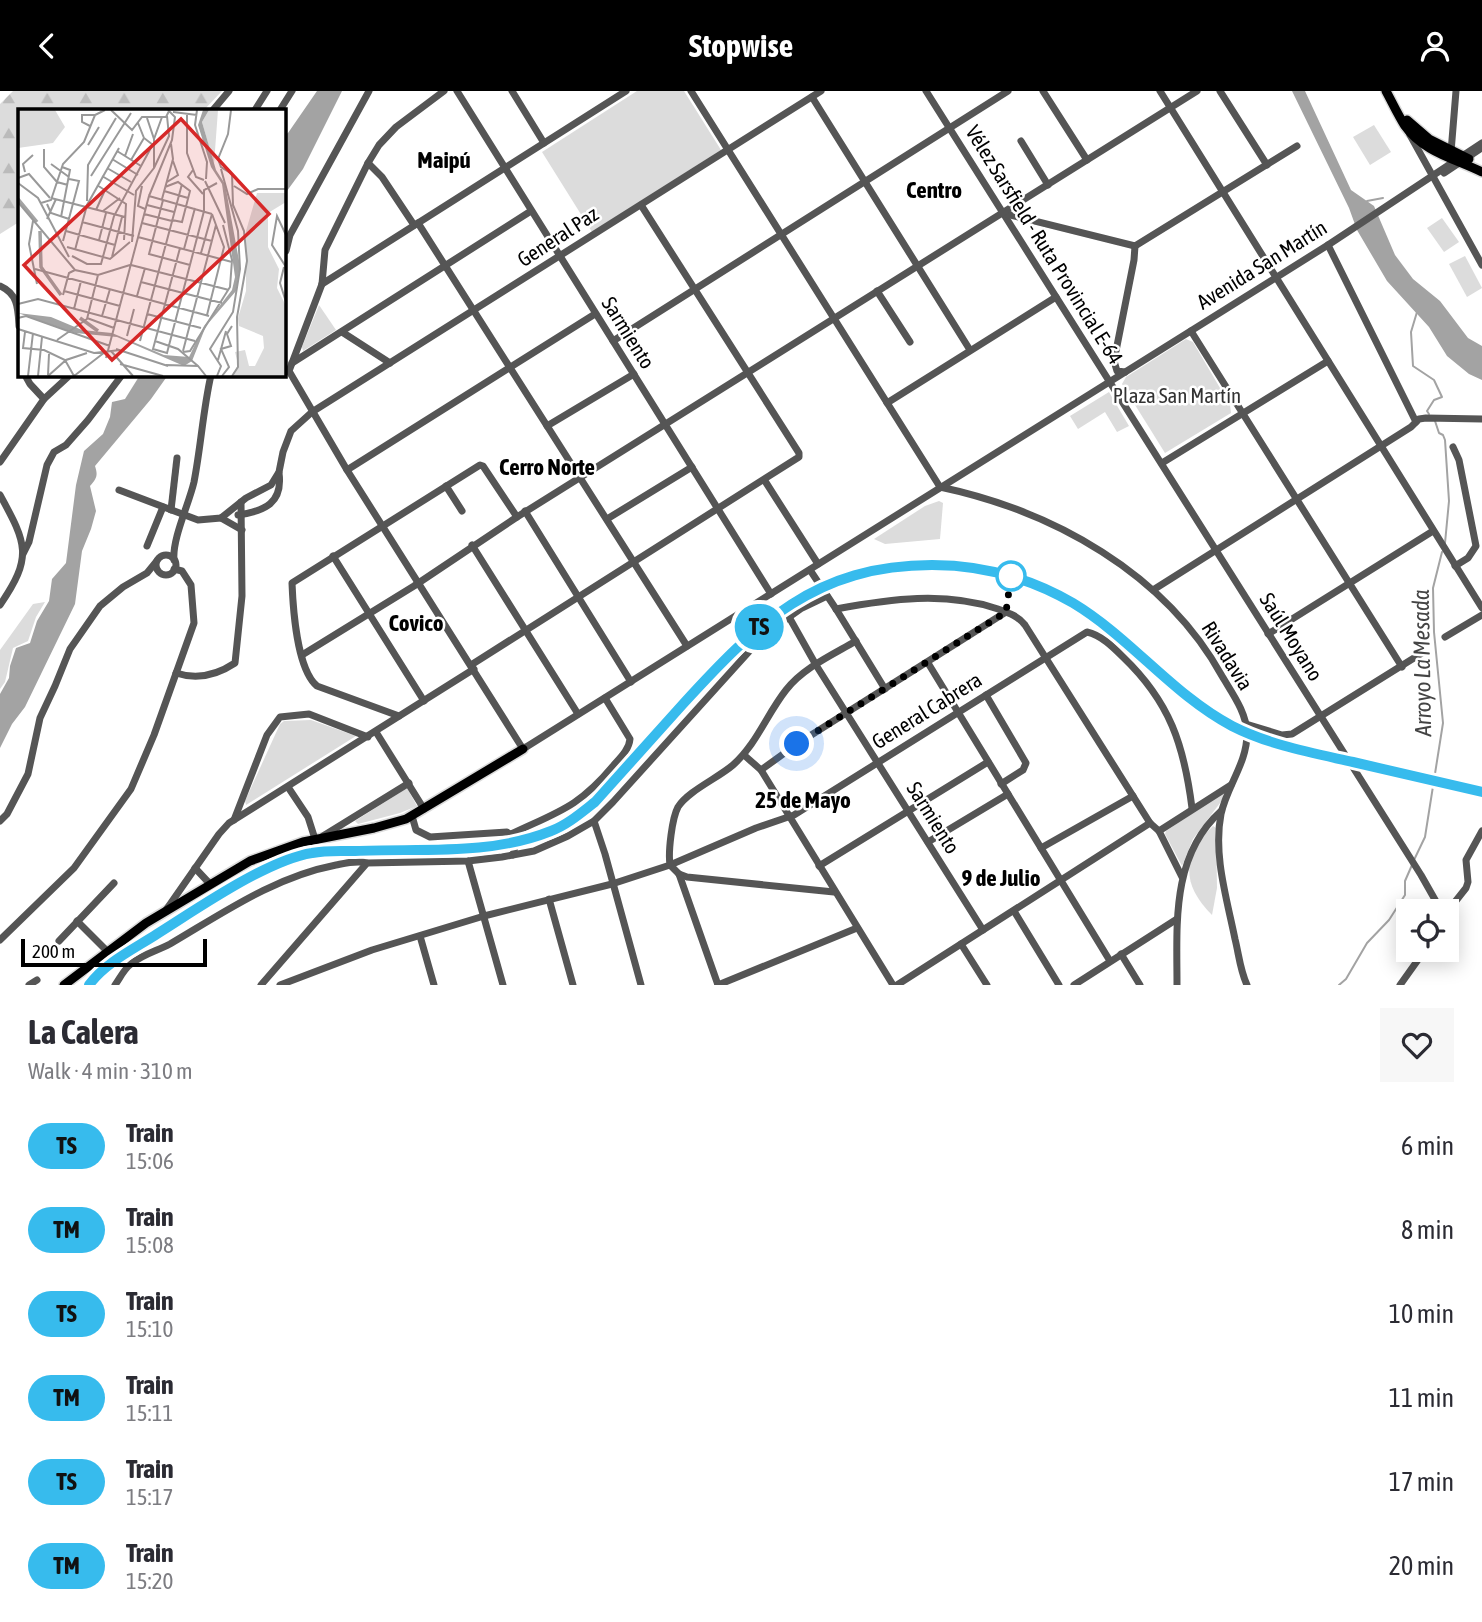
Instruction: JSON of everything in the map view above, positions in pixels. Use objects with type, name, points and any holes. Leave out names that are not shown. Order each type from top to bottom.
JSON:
[{"type":"main road","points":[[1386,91],[1405,125],[1424,144],[1482,166]]},
{"type":"main road","points":[[1394,106],[1424,135],[1482,172]]},
{"type":"main road","points":[[64,985],[165,911],[264,854],[318,838],[390,824],[412,816],[523,749]]},
{"type":"street","points":[[214,109],[229,91]]},
{"type":"street","points":[[256,109],[267,91]]},
{"type":"street","points":[[281,109],[292,91]]},
{"type":"street","points":[[285,245],[369,91]]},
{"type":"street","points":[[444,91],[388,134],[368,163],[324,250],[322,284],[291,363],[290,374],[347,470],[523,749]]},
{"type":"street","name":"Sarmiento","points":[[457,91],[771,594]]},
{"type":"street","points":[[512,91],[544,143]]},
{"type":"street","points":[[322,284],[626,91]]},
{"type":"street","points":[[691,91],[940,487]]},
{"type":"street","points":[[803,91],[865,181],[970,350]]},
{"type":"street","name":"General Paz","points":[[242,514],[260,510],[275,500],[281,486],[279,473],[283,452],[291,431],[313,412],[821,91]]},
{"type":"street","name":"Vélez Sarsfield - Ruta Provincial E-64","points":[[926,91],[1110,383]]},
{"type":"street","points":[[613,341],[1008,91]]},
{"type":"street","points":[[1043,91],[1087,160]]},
{"type":"street","points":[[1160,91],[1482,608]]},
{"type":"street","points":[[302,656],[472,545],[1196,91]]},
{"type":"street","points":[[1220,91],[1267,165]]},
{"type":"street","points":[[1456,91],[1459,158]]},
{"type":"street","points":[[1405,125],[1482,265]]},
{"type":"street","points":[[1021,141],[1048,185]]},
{"type":"street","points":[[1459,158],[1460,153],[1482,142]]},
{"type":"street","points":[[1002,213],[1135,246],[1297,146]]},
{"type":"street","name":"Avenida San Martín","points":[[523,749],[1110,383],[1392,204],[1459,158],[1482,148]]},
{"type":"street","points":[[368,163],[382,177],[446,266],[687,646]]},
{"type":"street","points":[[165,911],[219,834],[234,821],[424,701],[526,630],[799,457],[799,453],[641,205]]},
{"type":"street","points":[[291,363],[531,211]]},
{"type":"street","points":[[1328,245],[1416,422]]},
{"type":"street","points":[[1126,372],[1116,371],[1114,362],[1135,246]]},
{"type":"street","points":[[0,286],[15,297],[18,306]]},
{"type":"street","points":[[877,291],[910,342]]},
{"type":"street","points":[[887,403],[1056,297]]},
{"type":"street","points":[[347,470],[596,314]]},
{"type":"street","points":[[1191,331],[1402,667]]},
{"type":"street","points":[[342,332],[390,363]]},
{"type":"street","points":[[1162,463],[1328,361]]},
{"type":"street","points":[[1099,366],[1106,369],[1114,362]]},
{"type":"street","points":[[547,426],[634,374]]},
{"type":"street","points":[[26,376],[44,399]]},
{"type":"street","points":[[0,462],[44,399],[69,376]]},
{"type":"street","points":[[0,604],[20,573],[47,465],[54,452],[66,445],[121,376]]},
{"type":"street","points":[[147,573],[170,574],[174,569],[174,545],[195,477],[211,376]]},
{"type":"street","name":"Saúl Moyano","points":[[1110,383],[1434,899]]},
{"type":"street","points":[[1153,590],[1416,422],[1426,418],[1482,419]]},
{"type":"street","points":[[1452,447],[1459,460],[1476,546],[1475,552],[1455,566]]},
{"type":"street","points":[[146,546],[167,508],[177,459]]},
{"type":"street","points":[[399,716],[314,684],[302,656],[295,623],[292,583],[481,465],[517,517]]},
{"type":"street","points":[[607,519],[692,467]]},
{"type":"street","points":[[221,518],[241,502],[268,488],[279,473]]},
{"type":"street","points":[[960,475],[957,482],[961,492]]},
{"type":"street","points":[[765,481],[818,564]]},
{"type":"street","points":[[446,486],[461,511]]},
{"type":"street","name":"Rivadavia","points":[[940,487],[1034,517],[1080,537],[1153,590],[1191,629],[1211,657],[1246,724],[1245,749],[1222,811],[1220,836],[1222,877],[1241,971],[1247,985]]},
{"type":"street","points":[[119,490],[198,520],[242,514]]},
{"type":"street","points":[[0,495],[16,525],[23,554]]},
{"type":"street","points":[[176,673],[196,678],[235,663],[242,596],[241,502]]},
{"type":"street","points":[[526,511],[631,681]]},
{"type":"street","points":[[221,518],[242,530]]},
{"type":"street","points":[[1268,634],[1433,531]]},
{"type":"street","points":[[0,821],[7,814],[28,774],[40,718],[70,649],[100,606],[123,587],[147,573],[174,545]]},
{"type":"street","points":[[472,545],[578,714]]},
{"type":"street","points":[[163,555],[174,559]]},
{"type":"street","points":[[333,556],[424,701]]},
{"type":"street","points":[[156,562],[161,573]]},
{"type":"street","points":[[0,940],[74,868],[126,797],[154,735],[191,634],[194,607],[191,585],[188,577],[174,569]]},
{"type":"street","points":[[810,570],[884,689]]},
{"type":"street","points":[[115,985],[128,966],[140,958],[165,947],[245,899],[290,878],[355,861],[468,861],[513,855],[547,846],[594,821],[764,635],[802,608],[827,596]]},
{"type":"street","points":[[836,609],[906,598],[933,598],[981,603],[1022,621],[1150,823],[1159,831],[1182,877]]},
{"type":"street","points":[[761,770],[797,744],[1006,612]]},
{"type":"street","points":[[1445,637],[1482,615]]},
{"type":"street","name":"Sarmiento","points":[[789,617],[846,713],[983,930]]},
{"type":"street","name":"General Cabrera","points":[[280,985],[372,950],[484,916],[612,884],[670,865],[788,817],[1083,634],[1092,633],[1108,643],[1143,677],[1159,698],[1182,746],[1192,808]]},
{"type":"street","points":[[834,892],[687,877],[679,874],[670,865],[669,856],[677,809],[689,796],[744,755],[786,691],[799,677],[856,641]]},
{"type":"street","points":[[1246,724],[1287,736],[1321,718],[1422,653]]},
{"type":"street","points":[[928,663],[1110,961]]},
{"type":"street","points":[[986,695],[1026,763],[1023,770],[1002,783]]},
{"type":"street","points":[[412,816],[416,830],[430,837],[502,831],[511,834],[576,803],[599,783],[629,748],[630,739],[605,698]]},
{"type":"street","points":[[234,821],[267,736],[280,717],[309,714],[368,737]]},
{"type":"street","points":[[376,731],[424,809]]},
{"type":"street","points":[[744,755],[761,770],[834,892],[895,985],[1150,823]]},
{"type":"street","points":[[819,866],[988,762]]},
{"type":"street","points":[[288,786],[318,838],[409,783]]},
{"type":"street","points":[[1159,831],[1232,785]]},
{"type":"street","points":[[928,842],[1008,794]]},
{"type":"street","points":[[1041,848],[1133,796]]},
{"type":"street","points":[[1177,985],[1177,919],[1182,877],[1197,839],[1211,820],[1222,811]]},
{"type":"street","points":[[350,820],[355,831]]},
{"type":"street","points":[[594,821],[641,985]]},
{"type":"street","points":[[1457,899],[1468,881],[1466,860],[1482,831]]},
{"type":"street","points":[[511,834],[515,842],[513,855]]},
{"type":"street","points":[[468,861],[503,985]]},
{"type":"street","points":[[262,985],[367,863]]},
{"type":"street","points":[[195,868],[210,884]]},
{"type":"street","points":[[679,874],[718,985],[857,928]]},
{"type":"street","points":[[59,941],[114,883]]},
{"type":"street","points":[[549,899],[573,985]]},
{"type":"street","points":[[1014,911],[1059,985]]},
{"type":"street","points":[[1074,985],[1177,919]]},
{"type":"street","points":[[76,922],[107,951]]},
{"type":"street","points":[[420,936],[433,985]]},
{"type":"street","points":[[961,944],[987,985]]},
{"type":"street","points":[[1121,954],[1140,985]]},
{"type":"street","points":[[1400,985],[1416,962]]},
{"type":"street","points":[[29,985],[37,980]]},
{"type":"green space","points":[[13,91],[222,91],[205,109],[18,109],[18,223],[0,234],[0,104]]},
{"type":"green space","points":[[637,91],[684,91],[721,150],[592,232],[542,152]]},
{"type":"green space","points":[[1374,125],[1391,152],[1370,165],[1353,137]]},
{"type":"green space","points":[[1442,218],[1459,242],[1444,252],[1427,228]]},
{"type":"green space","points":[[1465,256],[1482,288],[1467,297],[1449,264]]},
{"type":"green space","points":[[319,305],[336,330],[303,351],[302,347]]},
{"type":"green space","name":"Plaza San Martín","points":[[1186,339],[1193,342],[1230,405],[1231,413],[1165,453],[1122,384],[1126,377]]},
{"type":"green space","points":[[1109,392],[1129,426],[1117,432],[1105,412],[1078,429],[1070,416]]},
{"type":"green space","points":[[939,501],[943,503],[940,539],[885,544],[874,539],[925,506]]},
{"type":"green space","points":[[45,602],[36,617],[28,641],[13,648],[5,682],[0,689],[0,650],[33,604]]},
{"type":"green space","points":[[311,720],[356,736],[246,805],[245,801],[280,724],[284,721]]},
{"type":"green space","points":[[407,788],[417,806],[358,824],[355,821]]},
{"type":"green space","points":[[1223,793],[1223,799],[1193,839],[1182,866],[1165,834],[1166,831]]},
{"type":"green space","points":[[1213,826],[1216,828],[1217,888],[1212,915],[1195,892],[1189,870],[1195,848]]},
{"type":"shaded area","points":[[317,91],[342,91],[303,169],[285,194],[285,134]]},
{"type":"shaded area","points":[[1292,91],[1305,91],[1351,190],[1374,206],[1395,255],[1413,279],[1440,301],[1468,338],[1482,346],[1482,380],[1469,374],[1447,356],[1429,327],[1387,281],[1357,230]]},
{"type":"shaded area","points":[[139,376],[167,376],[95,466],[96,476],[90,486],[96,511],[82,551],[75,604],[25,707],[12,724],[0,748],[0,694],[9,678],[16,648],[30,643],[37,621],[49,601],[52,579],[66,563],[76,485],[84,451],[103,434],[110,417],[112,402],[125,399]]},
{"type":"waterway","points":[[1367,201],[1383,198]]},
{"type":"waterway","name":"Arroyo La Mesada","points":[[1417,312],[1411,332],[1413,366],[1434,380],[1442,397],[1434,400],[1427,411],[1429,414]]},
{"type":"waterway","name":"Arroyo La Mesada","points":[[1435,421],[1445,440],[1449,501],[1445,543]]},
{"type":"waterway","name":"Arroyo La Mesada","points":[[1414,860],[1425,837],[1443,723],[1434,632],[1433,588],[1442,552]]},
{"type":"waterway","name":"Arroyo La Mesada","points":[[1339,985],[1346,979],[1367,943],[1389,920],[1405,895],[1405,881],[1412,865]]},
{"type":"railway","points":[[89,985],[106,967],[215,898],[282,861],[312,853],[460,849],[507,844],[551,831],[575,818],[595,802],[710,675],[764,624],[792,604],[822,588],[855,575],[891,568],[932,565],[969,567],[1023,580],[1057,594],[1094,617],[1190,698],[1246,732],[1306,752],[1482,792]]},
{"type":"train","name":"TS","points":[[89,985],[106,967],[215,898],[282,861],[312,853],[460,849],[507,844],[551,831],[575,818],[595,802],[720,663],[773,615],[828,584],[854,575],[904,565],[969,567],[1033,583],[1053,592],[1100,622],[1192,700],[1235,727],[1267,740],[1311,752],[1482,792]]},
{"type":"district","name":"Maipú","points":[[444,160]]},
{"type":"district","name":"Centro","points":[[934,190]]},
{"type":"district","name":"Cerro Norte","points":[[547,467]]},
{"type":"district","name":"Covico","points":[[416,623]]},
{"type":"district","name":"25 de Mayo","points":[[803,800]]},
{"type":"district","name":"9 de Julio","points":[[1001,878]]},
{"type":"route","points":[[797,744],[1006,612],[1011,576]]}]
